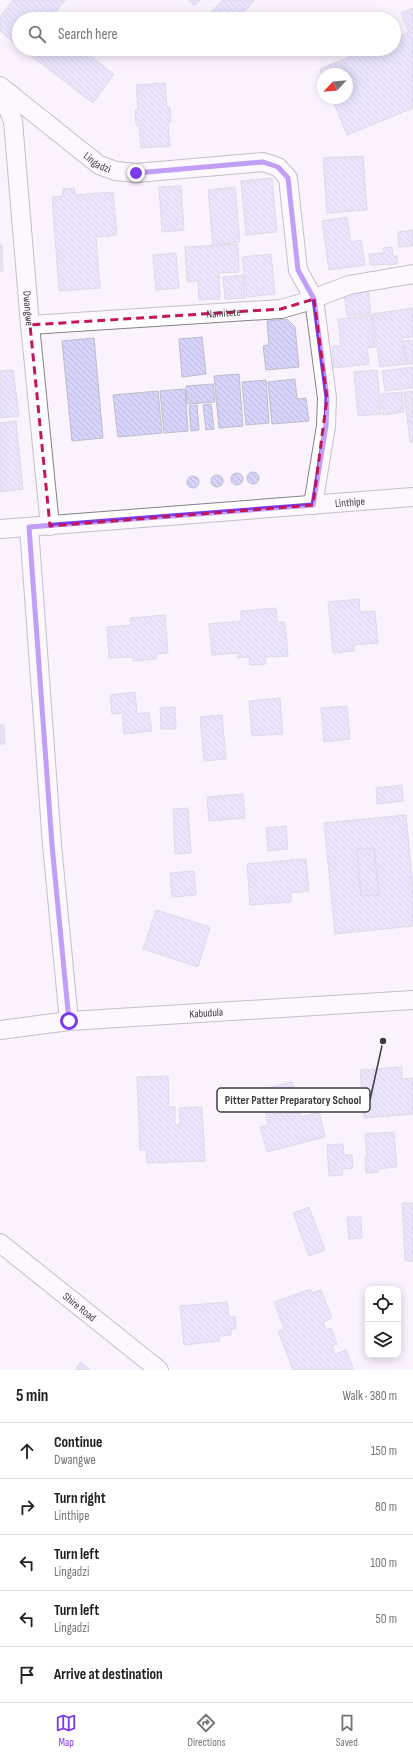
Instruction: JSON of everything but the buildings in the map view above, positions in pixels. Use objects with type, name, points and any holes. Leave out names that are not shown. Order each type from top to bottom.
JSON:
[{"type":"street","name":"Lingadzi","points":[[0,86],[99,165],[116,171],[136,173],[263,162],[278,167],[288,178],[298,270],[314,299],[327,398],[326,426],[313,505]]},
{"type":"street","name":"Dwangwe","points":[[0,93],[13,121],[30,325],[50,526]]},
{"type":"street","name":"Namitete","points":[[30,325],[281,309],[314,299],[350,285],[413,274]]},
{"type":"street","name":"Linthipe","points":[[0,529],[413,497]]},
{"type":"street","points":[[29,527],[52,845],[69,1021]]},
{"type":"street","name":"Kabudula","points":[[0,1030],[69,1021],[413,1000]]},
{"type":"street","name":"Shire Road","points":[[0,1243],[159,1370]]},
{"type":"highlighted area","points":[[314,299],[327,398],[313,505],[50,526],[30,325],[281,309]]},
{"type":"place","name":"Pitter Patter Preparatory School","points":[[383,1041]]},
{"type":"route","points":[[69,1021],[52,845],[29,527],[313,505],[326,426],[327,398],[314,299],[298,270],[288,178],[278,167],[263,162],[136,173]]}]
